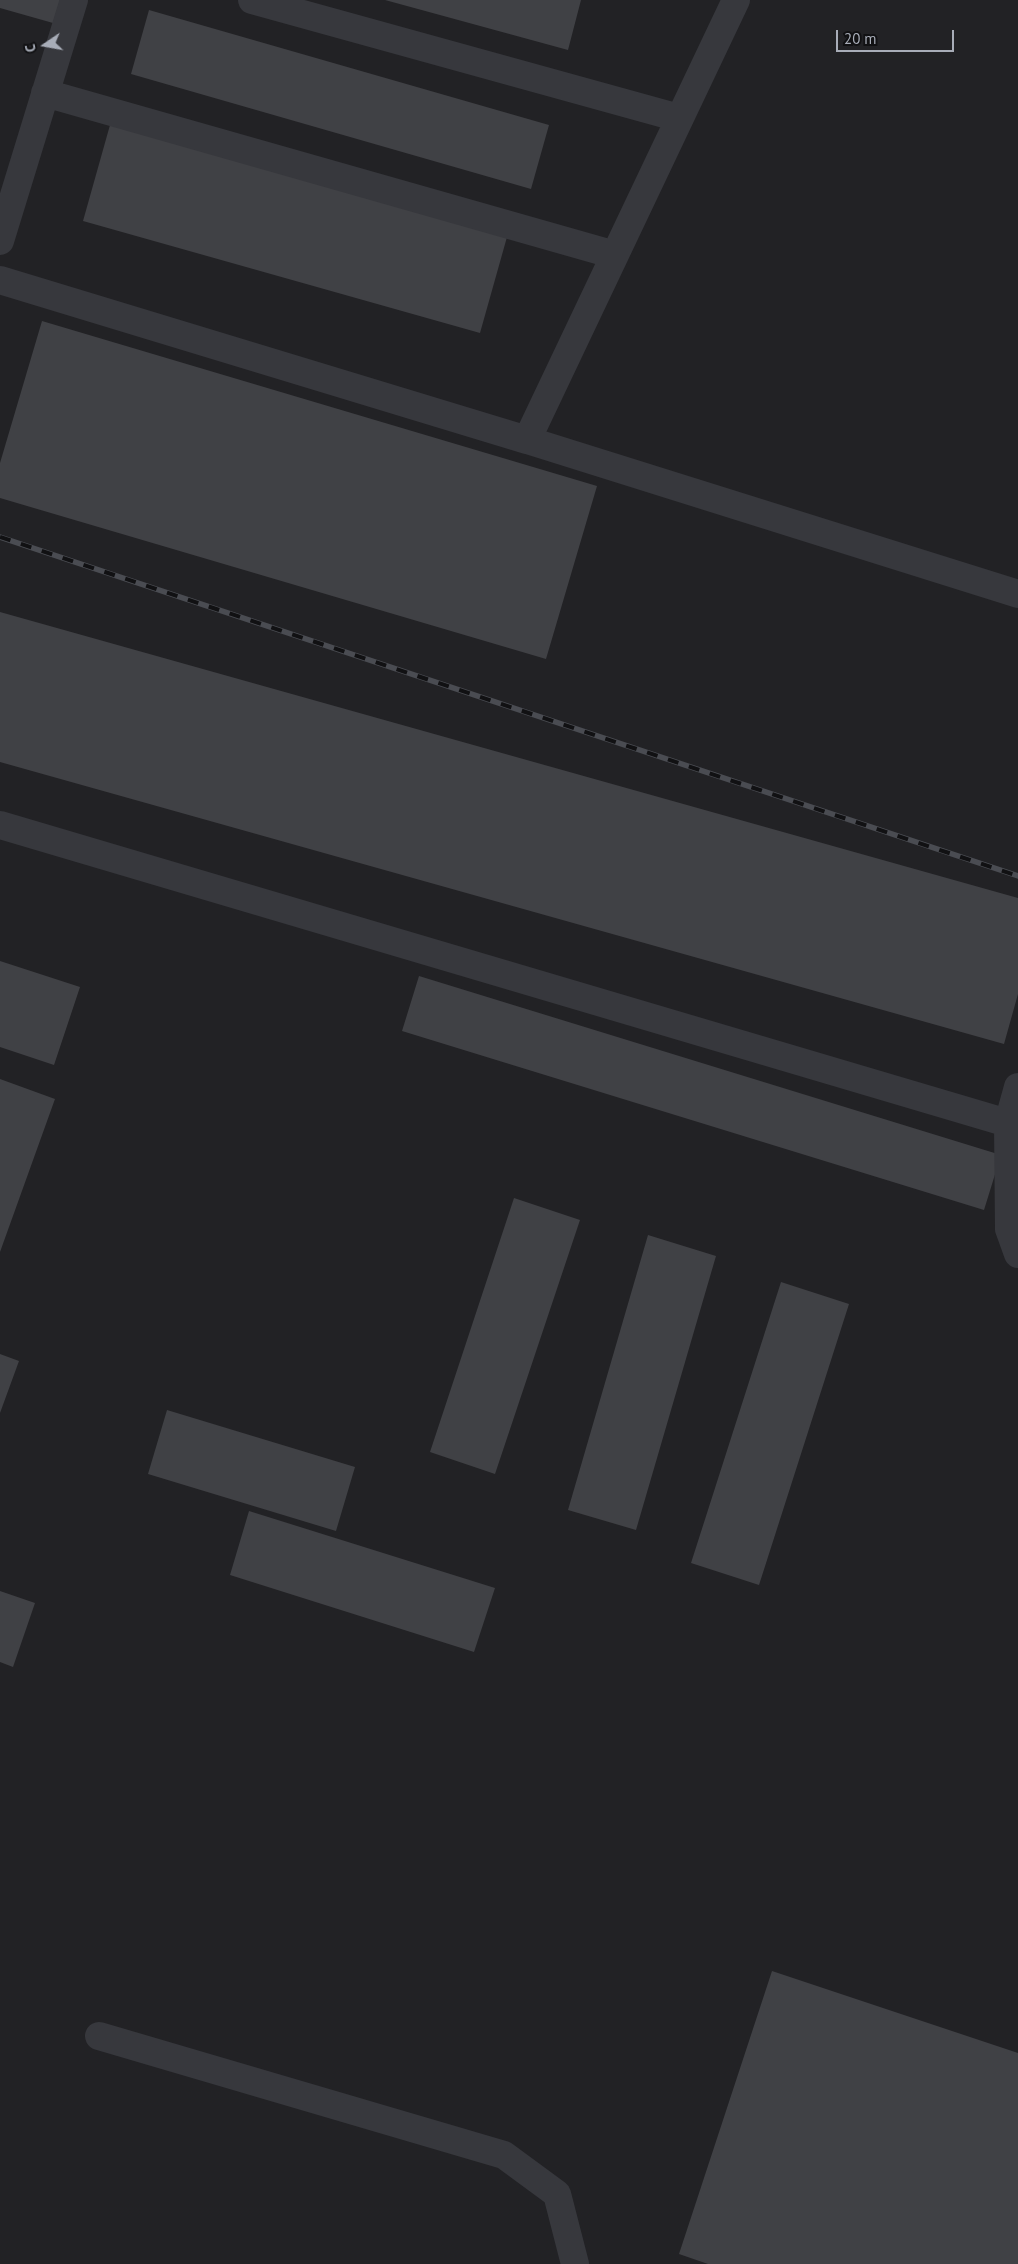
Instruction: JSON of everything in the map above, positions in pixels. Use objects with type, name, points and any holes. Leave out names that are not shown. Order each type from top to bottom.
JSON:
[{"type":"lane","points":[[0,241],[74,0]]},
{"type":"lane","points":[[252,0],[679,118]]},
{"type":"lane","points":[[527,440],[736,0]]},
{"type":"lane","points":[[46,93],[615,255]]},
{"type":"lane","points":[[0,280],[527,440],[1018,594]]},
{"type":"lane","points":[[0,825],[1013,1125]]},
{"type":"lane","points":[[1018,1087],[1013,1125],[1009,1229],[1018,1254]]},
{"type":"lane","points":[[99,2036],[504,2154],[557,2194],[574,2264]]},
{"type":"shaded area","points":[[0,0],[1018,0],[1018,2264],[0,2264]]},
{"type":"building","points":[[0,0],[60,0],[53,23],[0,8]]},
{"type":"building","points":[[385,0],[581,0],[568,50]]},
{"type":"building","points":[[149,10],[549,125],[531,189],[131,74]]},
{"type":"building","points":[[110,125],[507,237],[480,333],[83,221]]},
{"type":"building","points":[[42,321],[597,486],[546,659],[0,498],[0,463]]},
{"type":"building","points":[[0,612],[1018,898],[1018,994],[1004,1044],[0,762]]},
{"type":"building","points":[[0,961],[80,987],[54,1065],[0,1047]]},
{"type":"building","points":[[419,976],[1001,1155],[984,1210],[402,1031]]},
{"type":"building","points":[[0,1079],[55,1099],[0,1252]]},
{"type":"building","points":[[514,1198],[580,1220],[495,1474],[430,1452]]},
{"type":"building","points":[[648,1235],[716,1256],[636,1530],[568,1510]]},
{"type":"building","points":[[781,1282],[849,1304],[759,1585],[691,1563]]},
{"type":"building","points":[[0,1354],[19,1361],[0,1413]]},
{"type":"building","points":[[167,1410],[355,1467],[336,1531],[148,1474]]},
{"type":"building","points":[[249,1511],[495,1588],[474,1652],[230,1575]]},
{"type":"building","points":[[0,1591],[35,1603],[13,1667],[0,1662]]},
{"type":"building","points":[[772,1971],[1018,2053],[1018,2264],[708,2264],[679,2254]]},
{"type":"railway","points":[[0,537],[1018,876]]}]
